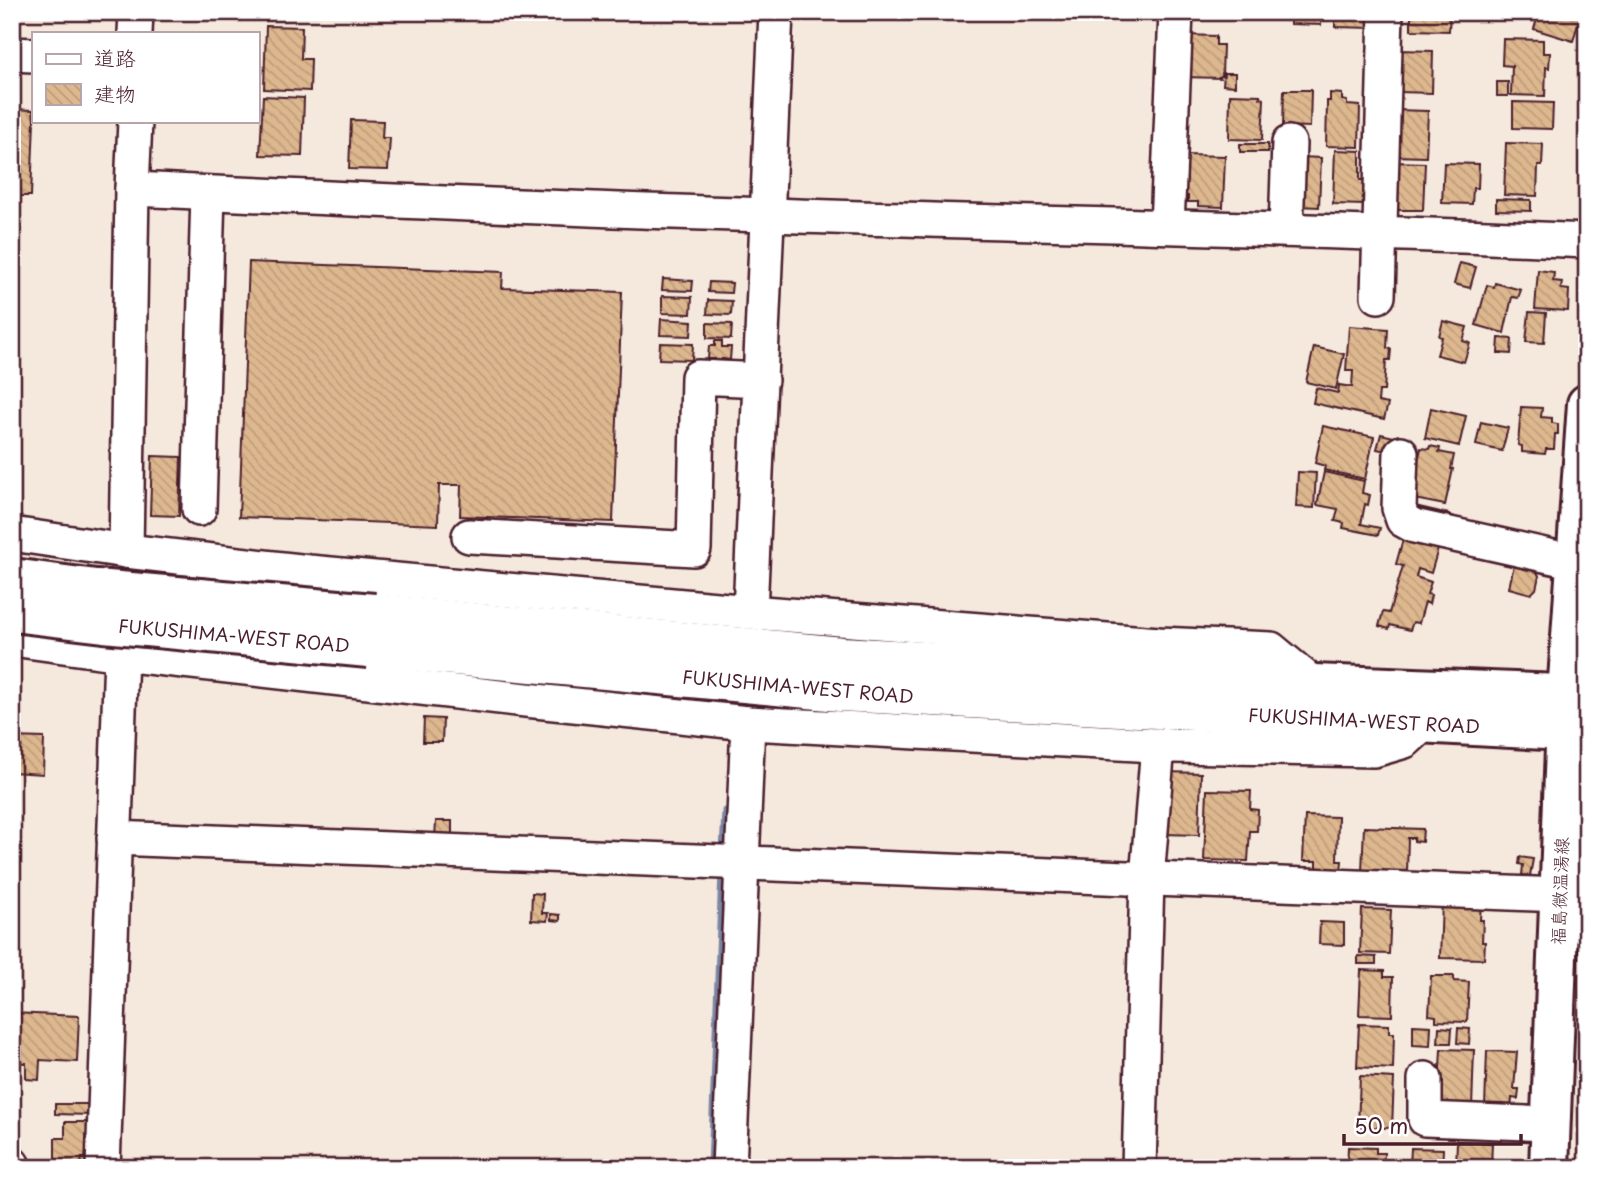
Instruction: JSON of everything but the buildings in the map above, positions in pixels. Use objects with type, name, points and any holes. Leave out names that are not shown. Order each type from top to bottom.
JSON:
[{"type":"main road","name":"福島微温湯線","points":[[1549,1168],[1550,1124],[1573,896],[1576,562],[1584,498],[1587,404]]},
{"type":"main road","name":"FUKUSHIMA-WEST ROAD","points":[[12,578],[371,631],[840,692],[1425,723],[1576,713]]},
{"type":"main road","name":"FUKUSHIMA-WEST ROAD","points":[[12,612],[104,623],[371,631],[1313,684],[1576,713]]},
{"type":"street","points":[[135,32],[136,12]]},
{"type":"street","points":[[750,612],[776,12]]},
{"type":"street","points":[[1167,226],[1176,12]]},
{"type":"street","points":[[1378,296],[1386,12]]},
{"type":"street","points":[[12,54],[32,55]]},
{"type":"street","points":[[126,551],[135,122]]},
{"type":"street","points":[[1286,230],[1289,143]]},
{"type":"street","points":[[132,189],[768,215],[1380,232],[1587,241]]},
{"type":"street","points":[[199,509],[208,192]]},
{"type":"street","points":[[469,536],[694,549],[698,377],[761,380]]},
{"type":"street","points":[[1401,453],[1399,508],[1403,520],[1414,526],[1576,562]]},
{"type":"street","points":[[12,534],[126,551],[309,572],[750,612],[1159,644],[1271,649],[1313,684]]},
{"type":"street","points":[[12,639],[121,654],[748,723],[1158,745],[1374,750],[1405,741],[1425,723]]},
{"type":"street","points":[[103,1168],[121,654]]},
{"type":"street","points":[[729,1168],[748,723]]},
{"type":"street","points":[[1139,1168],[1147,879],[1158,745]]},
{"type":"street","points":[[114,838],[1573,896]]},
{"type":"street","points":[[1425,1079],[1424,1119],[1550,1124]]},
{"type":"waterway","points":[[723,852],[725,811]]},
{"type":"waterway","points":[[711,1168],[722,871]]}]
